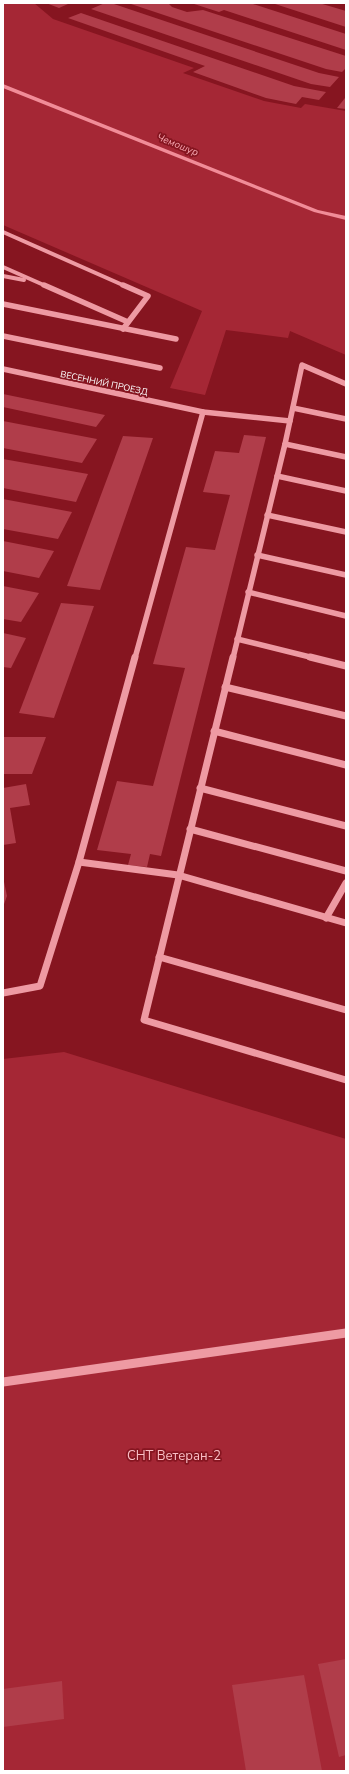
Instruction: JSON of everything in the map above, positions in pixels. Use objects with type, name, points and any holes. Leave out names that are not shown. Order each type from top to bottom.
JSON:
[{"type":"street","points":[[3,232],[148,296],[123,329]]},
{"type":"street","points":[[3,267],[128,322]]},
{"type":"street","points":[[3,276],[37,282]]},
{"type":"street","points":[[3,304],[176,339]]},
{"type":"street","points":[[3,336],[160,368]]},
{"type":"street","points":[[346,384],[302,365],[285,444],[178,876],[144,1020],[346,1080]]},
{"type":"street","name":"ВЕСЕННИЙ ПРОЕЗД","points":[[3,369],[203,412],[290,421]]},
{"type":"street","points":[[293,408],[346,419]]},
{"type":"street","points":[[3,992],[40,986],[79,862],[203,412]]},
{"type":"street","points":[[285,444],[346,457]]},
{"type":"street","points":[[277,476],[346,491]]},
{"type":"street","points":[[267,515],[346,532]]},
{"type":"street","points":[[257,555],[346,575]]},
{"type":"street","points":[[248,592],[346,616]]},
{"type":"street","points":[[237,639],[346,666]]},
{"type":"street","points":[[225,687],[346,716]]},
{"type":"street","points":[[214,731],[346,765]]},
{"type":"street","points":[[200,788],[346,826]]},
{"type":"street","points":[[190,829],[346,871]]},
{"type":"street","points":[[79,862],[178,876],[346,923]]},
{"type":"street","points":[[326,918],[344,891],[346,883]]},
{"type":"street","points":[[159,956],[346,1010]]},
{"type":"street","points":[[3,1382],[346,1334]]},
{"type":"green space","points":[[3,3],[34,3],[53,19],[194,68],[183,73],[264,101],[301,108],[305,104],[346,111],[346,355],[290,331],[288,338],[226,330],[205,395],[170,388],[202,311],[3,225]]},
{"type":"green space","name":"СНТ Ветеран-2","points":[[64,1052],[346,1139],[346,1771],[3,1771],[3,1059]]},
{"type":"building","points":[[46,3],[66,3],[68,4],[59,8]]},
{"type":"building","points":[[105,3],[111,3],[319,73],[339,77],[330,87],[311,84],[91,9]]},
{"type":"building","points":[[128,3],[168,3],[172,7],[187,12],[203,10],[346,56],[346,68],[342,72],[326,69]]},
{"type":"building","points":[[191,3],[250,3],[346,34],[346,50],[224,10],[219,12]]},
{"type":"building","points":[[272,3],[319,3],[346,11],[346,27]]},
{"type":"building","points":[[81,13],[294,86],[326,92],[319,100],[302,97],[296,104],[266,98],[193,72],[205,66],[68,18]]},
{"type":"building","points":[[345,98],[346,109],[337,108]]},
{"type":"building","points":[[3,394],[105,415],[96,427],[3,407]]},
{"type":"building","points":[[3,421],[97,439],[82,463],[3,448]]},
{"type":"building","points":[[244,435],[266,437],[161,856],[150,854],[147,867],[128,865],[131,854],[97,850],[117,781],[153,786],[185,668],[153,664],[186,547],[215,550],[230,495],[203,492],[215,451],[239,453]]},
{"type":"building","points":[[123,436],[153,438],[100,590],[67,586]]},
{"type":"building","points":[[3,459],[88,474],[76,502],[3,488]]},
{"type":"building","points":[[3,499],[72,512],[58,539],[3,529]]},
{"type":"building","points":[[3,541],[54,551],[39,578],[3,571]]},
{"type":"building","points":[[3,586],[39,593],[21,622],[3,619]]},
{"type":"building","points":[[61,603],[94,606],[54,718],[19,713]]},
{"type":"building","points":[[3,633],[26,638],[11,668],[3,667]]},
{"type":"building","points":[[3,737],[46,737],[32,774],[3,774]]},
{"type":"building","points":[[26,784],[30,805],[10,808],[16,843],[3,845],[3,788]]},
{"type":"building","points":[[3,877],[7,896],[3,907]]},
{"type":"building","points":[[346,1659],[346,1755],[339,1757],[318,1664]]},
{"type":"building","points":[[304,1675],[322,1771],[246,1771],[232,1685]]},
{"type":"building","points":[[62,1681],[64,1719],[3,1727],[3,1689]]},
{"type":"waterway","name":"Чемошур","points":[[3,86],[316,211],[346,218]]}]
